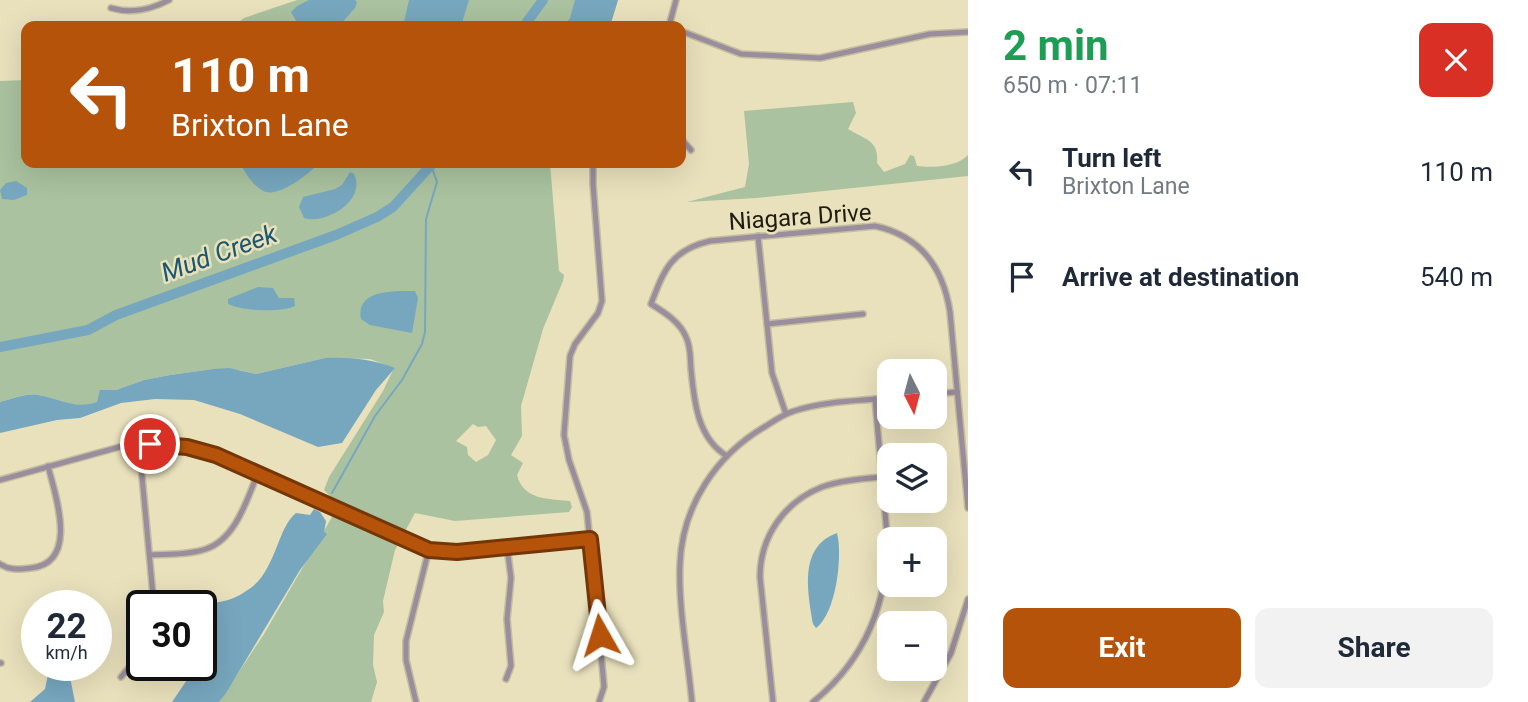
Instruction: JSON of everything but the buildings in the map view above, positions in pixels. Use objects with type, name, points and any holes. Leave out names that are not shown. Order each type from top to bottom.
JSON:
[{"type":"street","points":[[111,8],[136,11],[152,8],[169,0]]},
{"type":"street","points":[[670,21],[676,0]]},
{"type":"street","points":[[686,33],[741,54],[820,58],[930,34],[968,33]]},
{"type":"street","points":[[686,144],[691,150]]},
{"type":"street","points":[[593,168],[602,301],[598,313],[575,344],[570,356],[564,435],[569,460],[586,508],[604,687],[599,702]]},
{"type":"street","name":"Niagara Drive","points":[[727,456],[717,450],[709,440],[697,417],[687,337],[680,327],[651,304],[663,272],[689,248],[710,241],[875,226],[890,229],[915,244],[938,271],[945,285],[950,312],[968,508]]},
{"type":"street","points":[[758,236],[772,373],[786,414]]},
{"type":"street","points":[[767,324],[863,314]]},
{"type":"street","points":[[947,393],[957,392]]},
{"type":"street","points":[[692,702],[680,583],[681,542],[703,486],[727,456],[756,432],[786,414],[821,405],[875,399],[878,443]]},
{"type":"street","points":[[0,480],[111,449],[139,444],[163,444],[201,450],[429,550],[457,552],[590,539]]},
{"type":"street","points":[[139,444],[153,590]]},
{"type":"street","points":[[0,565],[10,569],[39,567],[52,561],[58,553],[60,541],[57,503],[48,467]]},
{"type":"street","points":[[150,555],[199,551],[219,543],[233,527],[258,473]]},
{"type":"street","points":[[773,702],[760,577],[761,559],[768,535],[778,519],[806,495],[839,482],[877,477]]},
{"type":"street","points":[[813,702],[834,684],[858,653],[874,624],[881,602],[888,556],[884,513]]},
{"type":"street","points":[[506,679],[511,666],[507,619],[511,578],[507,547]]},
{"type":"street","points":[[416,702],[407,665],[406,641],[429,550]]},
{"type":"street","points":[[924,702],[951,653],[968,599]]},
{"type":"street","points":[[121,677],[126,671]]},
{"type":"green space","points":[[297,0],[618,0],[612,21],[240,21]]},
{"type":"green space","points":[[21,80],[21,168],[550,168],[559,271],[564,275],[543,329],[521,406],[522,436],[511,455],[523,463],[517,475],[525,489],[538,497],[570,501],[572,507],[569,512],[455,521],[415,513],[395,550],[383,601],[384,612],[374,635],[373,665],[377,682],[371,702],[219,702],[264,634],[339,505],[324,490],[329,477],[383,391],[394,368],[370,359],[325,358],[256,374],[213,369],[144,380],[116,390],[103,390],[97,403],[89,405],[33,395],[0,402],[0,81]],"holes":[[[473,424],[478,427],[486,426],[496,440],[488,455],[476,462],[468,455],[467,447],[456,441]]]},
{"type":"green space","points":[[853,102],[856,113],[848,129],[873,145],[877,163],[884,172],[905,164],[910,155],[914,156],[917,166],[930,167],[958,162],[968,155],[968,176],[757,198],[687,202],[745,187],[749,164],[744,111]]},
{"type":"water","points":[[309,0],[357,2],[343,21],[296,21],[291,12]]},
{"type":"water","points":[[409,0],[469,0],[463,21],[404,21]]},
{"type":"water","points":[[575,0],[618,0],[612,21],[568,21]]},
{"type":"water","points":[[243,168],[313,168],[295,183],[272,192],[258,188]]},
{"type":"water","points":[[350,172],[354,174],[356,184],[350,201],[323,218],[304,218],[299,207],[303,197],[335,189],[342,185]]},
{"type":"water","points":[[16,181],[27,188],[27,195],[14,200],[2,199],[0,190],[6,183]]},
{"type":"water","points":[[258,287],[273,288],[279,298],[294,298],[295,306],[280,310],[261,310],[228,304],[228,299]]},
{"type":"water","points":[[415,291],[418,298],[412,333],[370,325],[361,319],[361,309],[370,297],[388,292]]},
{"type":"water","points":[[325,358],[361,359],[395,368],[376,390],[342,443],[318,447],[240,414],[194,400],[155,399],[121,403],[80,418],[57,420],[0,433],[0,402],[19,397],[38,395],[74,404],[89,404],[97,402],[100,390],[116,390],[144,380],[229,368],[256,374]]},
{"type":"water","points":[[314,509],[320,512],[326,521],[324,532],[327,534],[300,570],[226,693],[219,702],[172,702],[186,681],[217,681],[217,602],[231,599],[252,587],[272,559],[290,519],[296,513],[310,515]]},
{"type":"water","points":[[837,533],[839,556],[833,598],[823,621],[816,628],[809,598],[808,572],[816,549]]},
{"type":"water","points":[[47,681],[71,681],[75,702],[30,702],[45,689]]},
{"type":"waterway","name":"Mud Creek","points":[[528,21],[543,0]]},
{"type":"waterway","name":"Mud Creek","points":[[0,347],[88,330],[116,315],[336,235],[393,207],[428,168]]},
{"type":"waterway","points":[[332,493],[375,416],[402,380],[422,344],[425,332],[426,219],[437,182],[432,168]]},
{"type":"route","points":[[150,444],[187,447],[216,455],[429,550],[449,553],[590,539],[600,635]]}]
